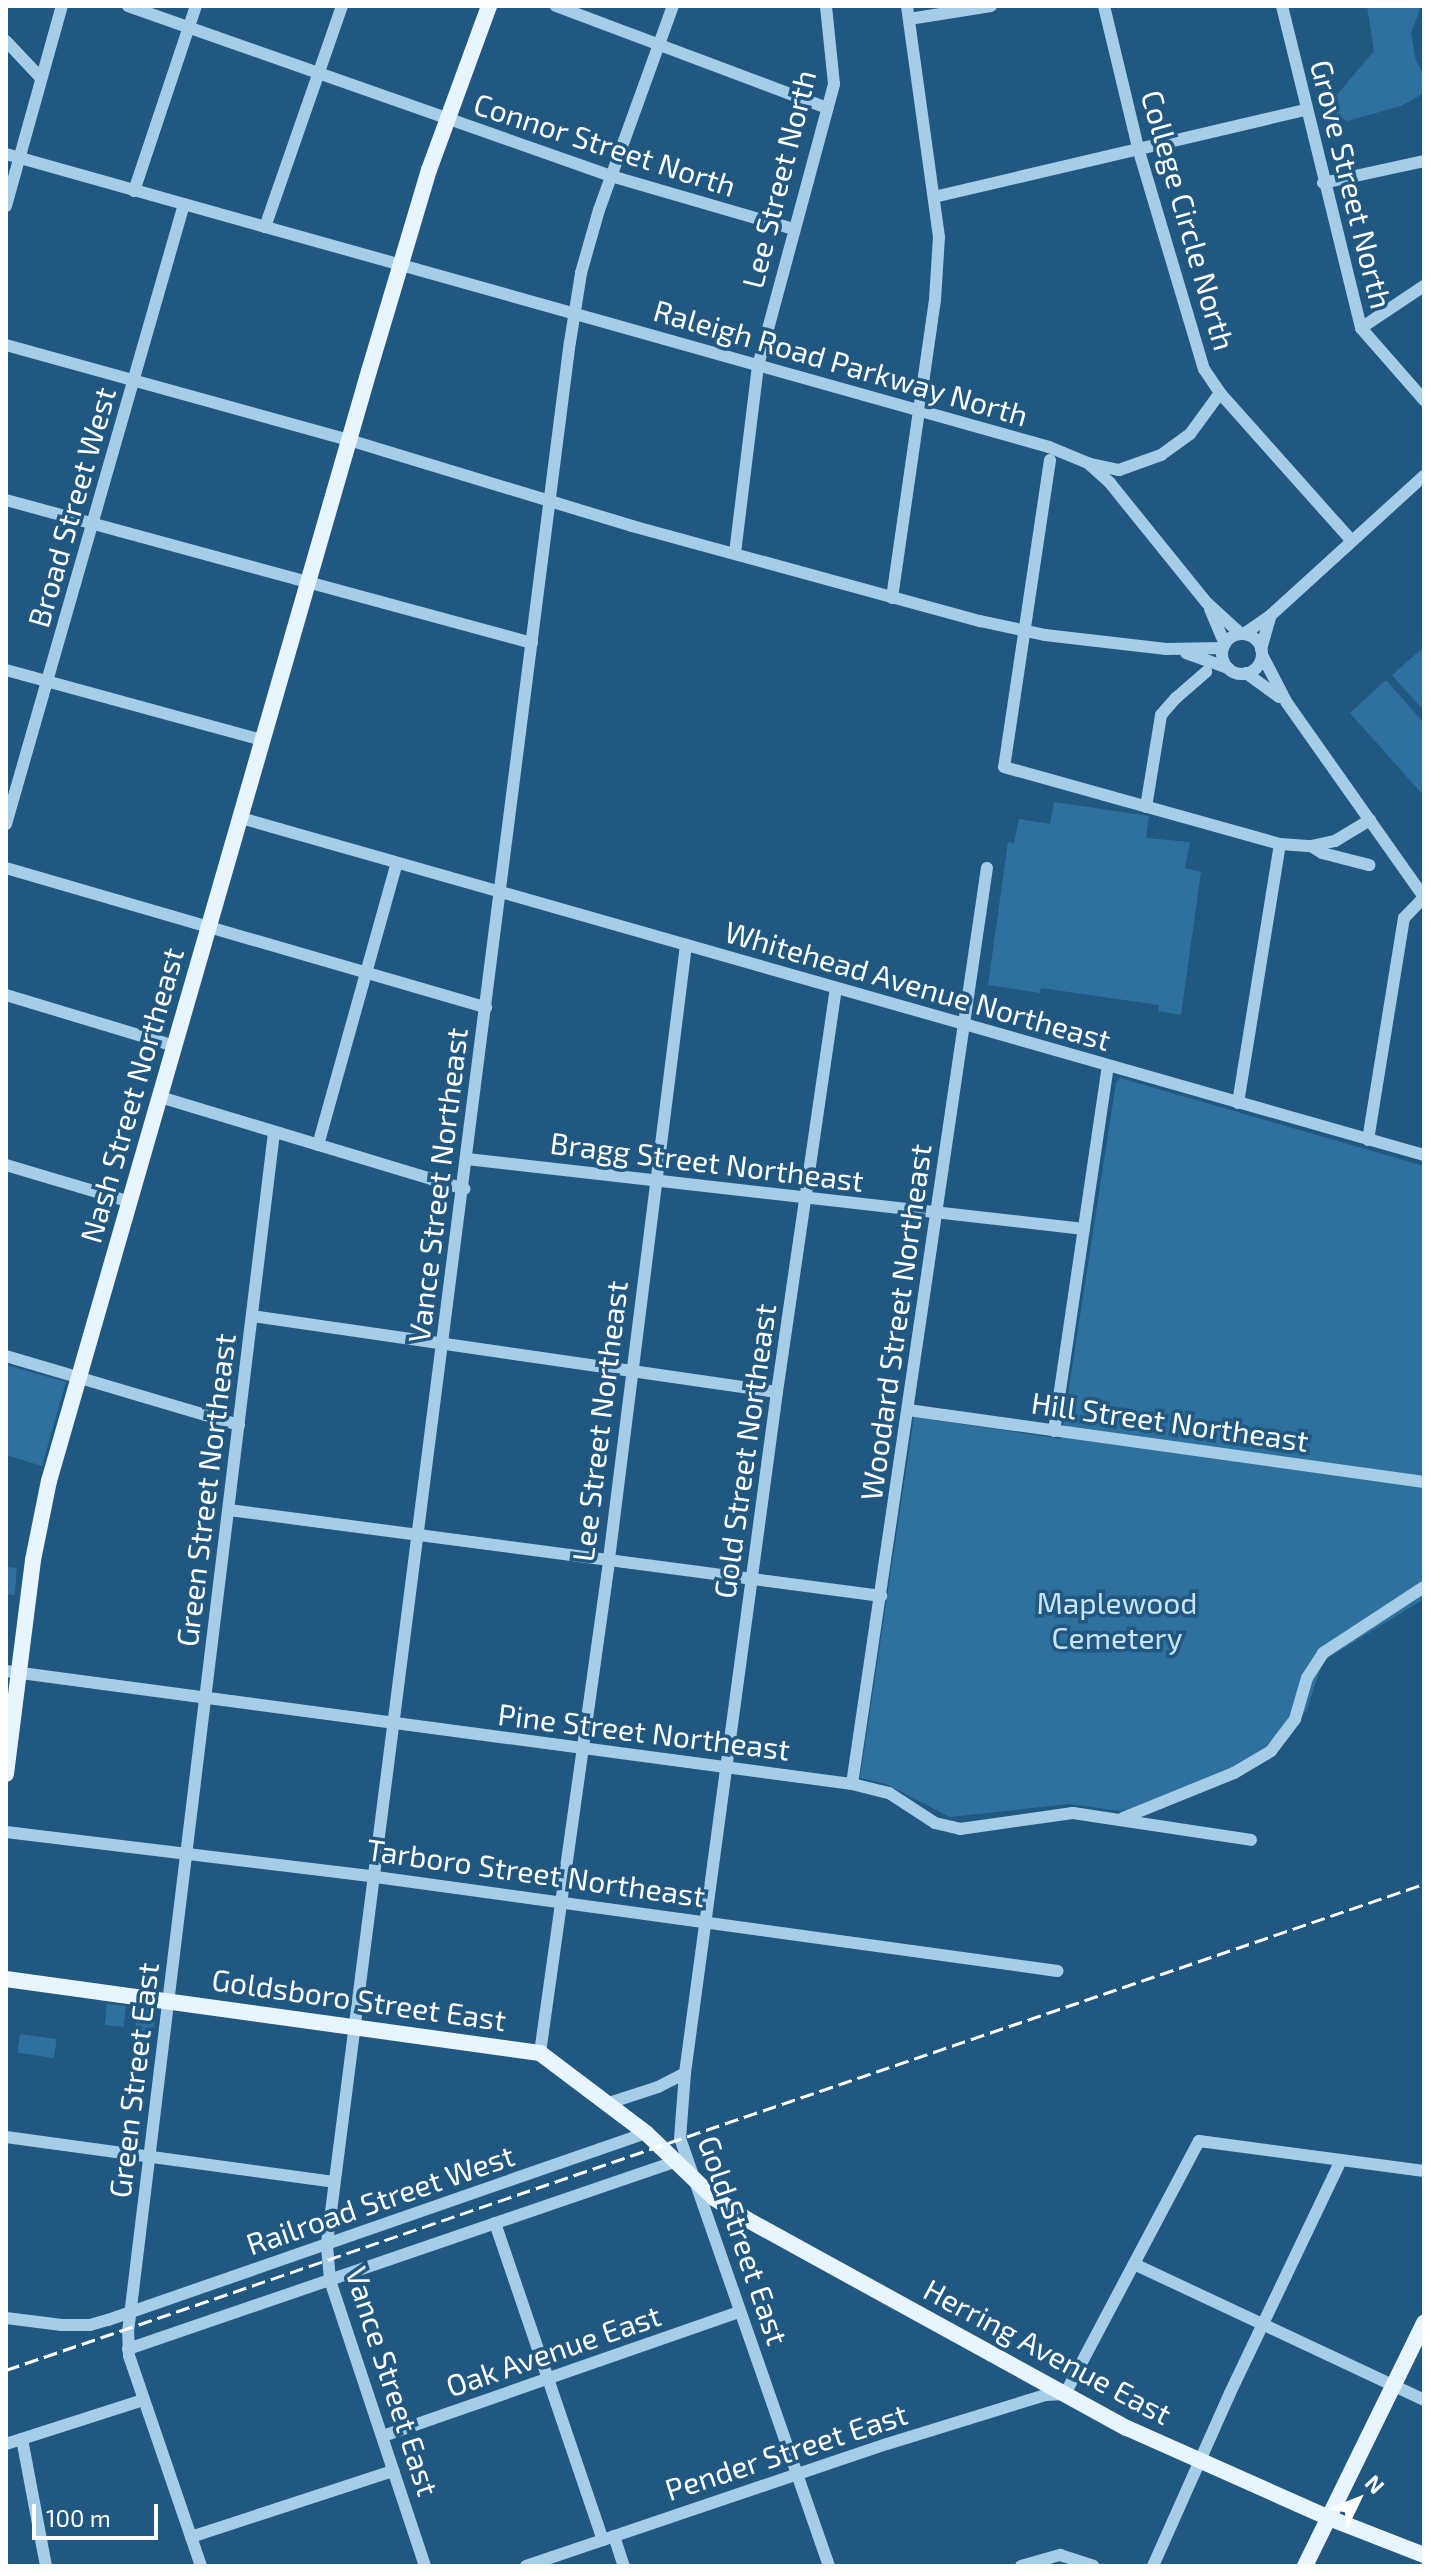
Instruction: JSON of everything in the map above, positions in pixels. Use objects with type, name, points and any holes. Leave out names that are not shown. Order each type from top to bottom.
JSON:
[{"type":"main road","name":"Nash Street Northeast","points":[[6,1774],[13,1672],[38,1529],[79,1377],[349,440],[447,121],[489,6]]},
{"type":"main road","name":"Goldsboro Street East","points":[[6,1979],[540,2053],[609,2103],[674,2158]]},
{"type":"main road","name":"Herring Avenue East","points":[[674,2158],[714,2198],[748,2220],[1065,2394],[1198,2462],[1424,2555]]},
{"type":"main road","points":[[1305,2566],[1424,2323]]},
{"type":"street","points":[[6,206],[62,6]]},
{"type":"street","name":"Connor Street North","points":[[128,6],[447,121],[611,176],[793,229]]},
{"type":"street","points":[[134,191],[196,6]]},
{"type":"street","points":[[265,227],[342,6]]},
{"type":"street","points":[[556,6],[828,108]]},
{"type":"street","name":"Vance Street Northeast","points":[[376,1877],[574,314],[590,239],[673,6]]},
{"type":"street","name":"Lee Street North","points":[[735,553],[758,366],[835,77],[826,6]]},
{"type":"street","points":[[892,598],[938,262],[934,197],[908,12],[991,6]]},
{"type":"street","name":"College Circle North","points":[[1104,6],[1138,148],[1204,369],[1220,393],[1352,541]]},
{"type":"street","name":"Grove Street North","points":[[1282,6],[1361,328],[1424,400]]},
{"type":"street","points":[[6,41],[41,78]]},
{"type":"street","points":[[934,197],[1306,110]]},
{"type":"street","name":"Raleigh Road Parkway North","points":[[6,154],[1049,447],[1088,463],[1120,495],[1207,603],[1243,634]]},
{"type":"street","points":[[1323,183],[1424,161]]},
{"type":"street","name":"Broad Street West","points":[[6,824],[184,204]]},
{"type":"street","points":[[1361,328],[1424,286]]},
{"type":"street","points":[[6,345],[349,440],[892,598],[1024,630],[1176,650],[1246,673],[1287,703]]},
{"type":"street","points":[[1088,463],[1119,470],[1175,447],[1195,429],[1220,393]]},
{"type":"street","points":[[1050,460],[1004,767],[1280,844],[1311,846],[1335,841],[1370,820]]},
{"type":"street","points":[[1119,470],[1120,495]]},
{"type":"street","points":[[1176,650],[1224,646],[1271,615],[1424,476]]},
{"type":"street","points":[[6,500],[532,643]]},
{"type":"street","name":"Raleigh Road Parkway North","points":[[1207,603],[1224,646]]},
{"type":"street","points":[[1246,673],[1257,667],[1271,615]]},
{"type":"street","points":[[1243,634],[1255,639],[1287,703],[1424,897],[1404,918],[1368,1140]]},
{"type":"street","points":[[1224,646],[1222,656],[1228,668]]},
{"type":"street","points":[[6,670],[262,740]]},
{"type":"street","points":[[1146,807],[1161,715],[1206,672]]},
{"type":"street","name":"Whitehead Avenue Northeast","points":[[241,818],[1424,1155]]},
{"type":"street","points":[[1238,1103],[1280,844]]},
{"type":"street","points":[[1311,846],[1322,853],[1369,865]]},
{"type":"street","points":[[318,1145],[397,863]]},
{"type":"street","points":[[6,868],[486,1007]]},
{"type":"street","name":"Woodard Street Northeast","points":[[852,1784],[987,868]]},
{"type":"street","name":"Lee Street Northeast","points":[[540,2053],[609,1559],[686,945]]},
{"type":"street","name":"Gold Street Northeast","points":[[706,1921],[777,1392],[836,988]]},
{"type":"street","points":[[6,995],[175,1046]]},
{"type":"street","points":[[1054,1431],[1108,1066]]},
{"type":"street","points":[[160,1097],[464,1189]]},
{"type":"street","name":"Green Street Northeast","points":[[188,1854],[274,1132]]},
{"type":"street","name":"Bragg Street Northeast","points":[[467,1159],[1084,1229]]},
{"type":"street","points":[[6,1165],[130,1202]]},
{"type":"street","points":[[252,1316],[777,1392]]},
{"type":"street","points":[[6,1356],[239,1425]]},
{"type":"street","name":"Hill Street Northeast","points":[[908,1410],[1424,1482]]},
{"type":"street","points":[[229,1510],[418,1532],[881,1596]]},
{"type":"street","points":[[1121,1818],[1234,1773],[1271,1751],[1295,1719],[1307,1678],[1323,1653],[1424,1587]]},
{"type":"street","name":"Pine Street Northeast","points":[[13,1672],[852,1784],[889,1793],[935,1823],[960,1829],[1056,1814],[1121,1818],[1251,1840]]},
{"type":"street","name":"Tarboro Street Northeast","points":[[6,1832],[376,1877],[1058,1971]]},
{"type":"street","name":"Green Street East","points":[[128,2349],[188,1854]]},
{"type":"street","name":"Vance Street East","points":[[376,1877],[327,2243],[330,2280],[425,2566]]},
{"type":"street","name":"Gold Street East","points":[[706,1921],[685,2073],[680,2139],[829,2566]]},
{"type":"street","points":[[609,2103],[658,2087],[685,2073]]},
{"type":"street","name":"Railroad Street West","points":[[6,2318],[90,2325],[646,2133]]},
{"type":"street","points":[[6,2137],[334,2182]]},
{"type":"street","points":[[1065,2394],[1199,2141],[1424,2171]]},
{"type":"street","points":[[201,2566],[128,2349],[674,2158]]},
{"type":"street","points":[[1153,2566],[1198,2462],[1341,2160]]},
{"type":"street","points":[[495,2223],[548,2380],[609,2538],[624,2566]]},
{"type":"street","points":[[1134,2264],[1424,2400]]},
{"type":"street","name":"Oak Avenue East","points":[[383,2436],[740,2312]]},
{"type":"street","name":"Pender Street East","points":[[526,2566],[1045,2395],[1065,2394]]},
{"type":"street","points":[[6,2444],[143,2400]]},
{"type":"street","points":[[22,2439],[46,2566]]},
{"type":"street","points":[[191,2537],[393,2471]]},
{"type":"street","points":[[1021,2566],[1060,2555],[1093,2566]]},
{"type":"green space","points":[[1367,6],[1421,6],[1411,33],[1416,61],[1424,76],[1424,93],[1401,106],[1347,121],[1337,114],[1335,97],[1374,51]]},
{"type":"green space","points":[[1424,647],[1424,711],[1392,675]]},
{"type":"green space","points":[[1386,680],[1424,723],[1424,796],[1350,713]]},
{"type":"green space","points":[[1054,802],[1149,816],[1146,838],[1190,842],[1185,868],[1201,872],[1181,1015],[1158,1011],[1159,1005],[1041,988],[1040,993],[988,985],[1008,842],[1014,843],[1019,819],[1050,824]]},
{"type":"green space","name":"Maplewood Cemetery","points":[[1120,1078],[1424,1166],[1424,1599],[1323,1661],[1307,1709],[1281,1747],[1238,1775],[1158,1806],[1120,1811],[1070,1804],[950,1817],[886,1784],[860,1778],[914,1417],[1061,1439],[1116,1083]]},
{"type":"green space","points":[[6,1365],[66,1382],[42,1466],[6,1455]]},
{"type":"green space","points":[[6,1567],[17,1568],[15,1595],[6,1594]]},
{"type":"green space","points":[[107,2004],[126,2006],[124,2027],[105,2025]]},
{"type":"green space","points":[[137,2008],[156,2010],[154,2032],[135,2030]]},
{"type":"green space","points":[[20,2034],[57,2039],[54,2058],[17,2053]]},
{"type":"railway","points":[[6,2370],[1424,1884]]}]
